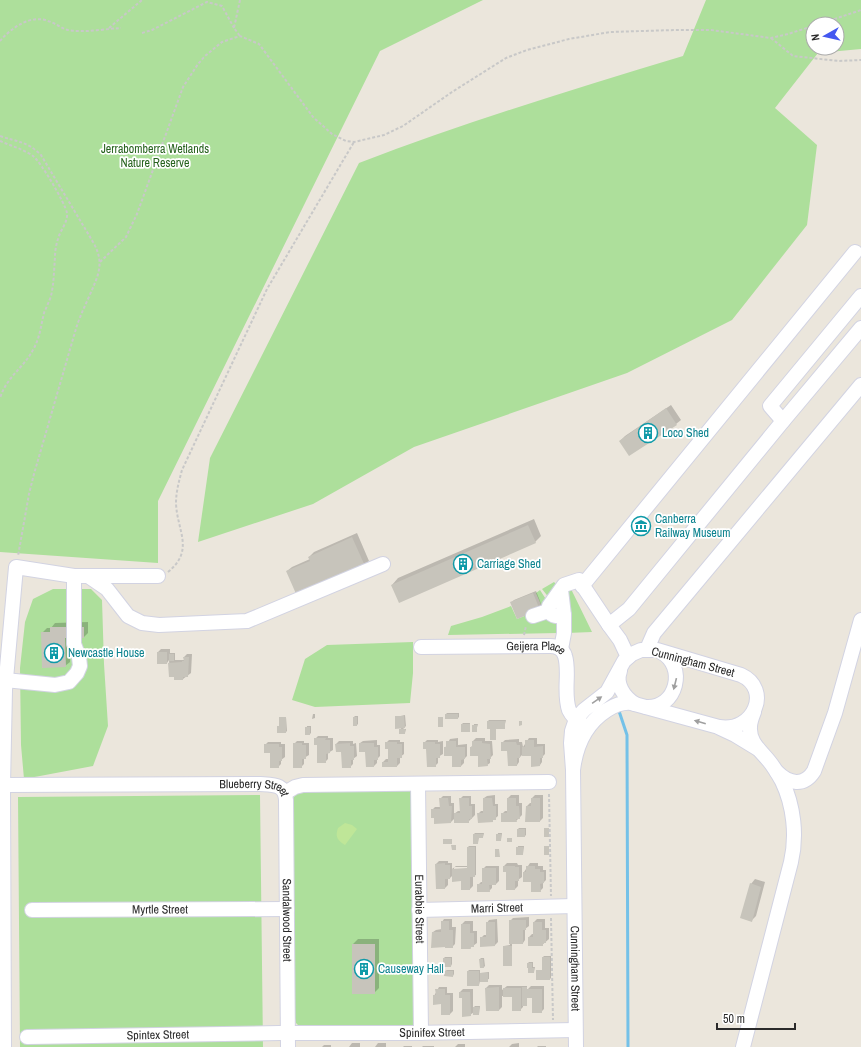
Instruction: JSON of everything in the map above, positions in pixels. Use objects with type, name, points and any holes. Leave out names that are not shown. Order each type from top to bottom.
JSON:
[{"type":"street","points":[[548,611],[549,606],[564,585],[578,579],[855,252]]},
{"type":"street","points":[[783,421],[770,406],[861,296]]},
{"type":"street","points":[[610,625],[629,609],[861,328]]},
{"type":"street","points":[[647,649],[654,633],[861,385]]},
{"type":"street","points":[[81,576],[107,589],[128,616],[142,623],[159,625],[247,621],[383,564]]},
{"type":"street","points":[[4,1047],[3,785],[5,680],[16,567],[81,576],[158,576]]},
{"type":"street","points":[[5,680],[55,685],[69,682],[77,673],[80,666],[79,657],[74,644],[81,576]]},
{"type":"street","points":[[578,579],[620,640],[624,662],[618,677],[619,684],[625,696],[640,705],[719,727],[745,740],[765,756],[777,772],[785,779],[793,782],[804,780],[814,771],[835,714],[861,620]]},
{"type":"street","points":[[561,590],[564,615],[564,633],[561,650]]},
{"type":"street","points":[[548,611],[557,617],[564,615]]},
{"type":"street","points":[[530,617],[548,611]]},
{"type":"street","name":"Geijera Place","points":[[422,647],[554,646],[561,650],[565,657],[567,700],[570,711],[581,724]]},
{"type":"street","name":"Cunningham Street","points":[[624,662],[636,651],[647,649],[661,651],[745,677],[751,682],[756,697],[750,726],[751,735],[755,745],[765,756]]},
{"type":"street","points":[[581,724],[614,706],[624,703],[656,706],[664,702],[671,695],[676,683],[676,673],[669,657],[661,651]]},
{"type":"street","points":[[581,724],[584,710],[607,692],[624,662]]},
{"type":"street","points":[[719,727],[732,728],[743,723],[750,717],[754,709]]},
{"type":"street","name":"Cunningham Street","points":[[576,1047],[573,770],[571,743],[572,731],[581,724]]},
{"type":"street","points":[[743,1047],[794,849],[794,830],[791,810],[787,795],[777,772]]},
{"type":"street","name":"Blueberry Street","points":[[3,785],[266,784],[278,786],[285,794],[301,785],[549,782]]},
{"type":"street","name":"Eurabbie Street","points":[[418,784],[421,1033]]},
{"type":"street","name":"Sandalwood Street","points":[[285,794],[288,1047]]},
{"type":"street","name":"Marri Street","points":[[419,910],[574,906]]},
{"type":"street","name":"Myrtle Street","points":[[32,910],[287,909]]},
{"type":"street","name":"Spinifex Street","points":[[288,1033],[421,1033],[575,1030]]},
{"type":"street","name":"Spintex Street","points":[[27,1037],[288,1033]]},
{"type":"path","points":[[109,29],[142,0]]},
{"type":"path","points":[[234,28],[240,0]]},
{"type":"path","points":[[142,33],[152,30],[207,2],[222,6],[240,36],[259,44],[275,68],[313,117],[332,134],[346,141],[354,142],[384,135],[403,126],[452,92],[506,58],[527,50],[569,39],[610,32],[676,30],[711,30],[771,38],[805,29]]},
{"type":"path","points":[[843,16],[861,10]]},
{"type":"path","points":[[0,41],[7,33],[17,26],[30,21],[42,19],[67,30],[121,28]]},
{"type":"path","points":[[100,262],[126,237],[137,214],[182,87],[205,56],[222,42],[240,36]]},
{"type":"path","points":[[771,38],[793,56],[839,61],[861,60]]},
{"type":"path","points":[[0,136],[24,142],[41,155],[94,242],[100,262],[98,276],[82,310],[75,332],[34,474],[16,567]]},
{"type":"path","points":[[0,141],[23,150],[34,157],[48,175],[67,213],[66,223],[58,238],[54,277],[50,297],[34,349],[20,368],[8,380],[3,388],[0,398]]},
{"type":"path","points":[[158,576],[168,572],[177,565],[182,554],[183,543],[176,505],[176,494],[182,470],[267,290],[354,142]]},
{"type":"path","points":[[523,646],[524,634],[530,617]]},
{"type":"green space","name":"Jerrabomberra Wetlands Nature Reserve","points":[[0,0],[483,0],[380,51],[158,501],[158,563],[0,552]]},
{"type":"green space","points":[[706,0],[861,0],[861,49],[845,50],[845,16],[805,16],[805,56],[816,56],[775,108],[817,145],[807,225],[732,320],[627,373],[414,447],[313,504],[198,542],[210,458],[359,163],[480,120],[683,56]]},
{"type":"green space","points":[[554,582],[556,584],[550,599],[542,589]]},
{"type":"green space","points":[[567,588],[572,591],[592,632],[567,633]]},
{"type":"green space","points":[[53,589],[91,589],[102,600],[108,726],[93,766],[24,779],[21,745],[20,668],[25,622],[33,599]]},
{"type":"green space","points":[[540,590],[549,604],[543,609],[536,593]]},
{"type":"green space","points":[[511,606],[517,619],[532,613],[557,623],[558,633],[448,635],[451,626],[482,617]]},
{"type":"green space","points":[[413,642],[413,673],[410,703],[315,707],[292,700],[305,659],[327,645]]},
{"type":"green space","points":[[410,790],[413,792],[415,1024],[411,1026],[300,1027],[296,1023],[295,1018],[293,798],[299,791]]},
{"type":"green space","points":[[260,795],[263,1047],[20,1047],[18,797]]},
{"type":"green space","points":[[345,823],[352,825],[357,829],[345,845],[338,840],[337,834],[338,828]]},
{"type":"building","name":"Loco Shed","points":[[666,408],[677,425],[629,456],[619,441]]},
{"type":"building","name":"Carriage Shed","points":[[528,525],[536,543],[399,603],[391,585]]},
{"type":"building","points":[[352,537],[365,566],[297,596],[286,571],[310,561],[308,557]]},
{"type":"building","points":[[533,593],[540,610],[517,619],[510,602]]},
{"type":"building","name":"Newcastle House","points":[[50,627],[84,627],[84,638],[65,638],[66,667],[42,668],[41,632],[50,632]]},
{"type":"building","points":[[157,652],[167,652],[167,664],[157,664]]},
{"type":"building","points":[[169,654],[174,654],[174,661],[169,661]]},
{"type":"building","points":[[183,657],[189,657],[188,677],[183,677],[183,680],[174,680],[174,677],[169,677],[168,663],[182,662],[184,661]]},
{"type":"building","points":[[445,714],[458,714],[458,719],[445,719]]},
{"type":"building","points":[[395,716],[404,716],[405,728],[395,729]]},
{"type":"building","points":[[279,717],[286,717],[286,733],[277,733]]},
{"type":"building","points":[[353,717],[357,717],[357,726],[353,726]]},
{"type":"building","points":[[438,717],[443,717],[443,727],[438,727]]},
{"type":"building","points":[[487,721],[505,721],[505,729],[496,729],[496,740],[490,740],[490,729],[487,729]]},
{"type":"building","points":[[519,721],[522,721],[522,725],[519,726]]},
{"type":"building","points":[[461,724],[470,724],[470,732],[461,732]]},
{"type":"building","points":[[472,725],[477,725],[477,732],[472,732]]},
{"type":"building","points":[[305,727],[310,727],[310,735],[305,735]]},
{"type":"building","points":[[399,729],[405,729],[405,734],[399,734]]},
{"type":"building","points":[[314,738],[326,738],[325,740],[330,740],[330,753],[326,754],[326,763],[317,763],[317,745],[314,745]]},
{"type":"building","points":[[525,740],[534,740],[534,747],[543,746],[543,758],[540,758],[540,766],[531,767],[531,756],[522,756],[522,747],[525,747]]},
{"type":"building","points":[[446,741],[456,741],[456,747],[465,747],[465,759],[461,760],[461,767],[452,767],[452,756],[444,756]]},
{"type":"building","points":[[472,741],[482,741],[482,743],[490,744],[491,759],[487,759],[488,766],[478,767],[478,756],[470,756]]},
{"type":"building","points":[[385,742],[397,742],[397,744],[402,744],[402,758],[397,758],[397,767],[382,767],[382,762],[388,762],[388,749],[385,749]]},
{"type":"building","points":[[423,742],[435,742],[435,744],[440,744],[440,758],[436,758],[436,767],[427,767],[426,749],[423,749]]},
{"type":"building","points":[[501,742],[516,742],[517,745],[520,745],[520,758],[517,758],[517,766],[508,766],[507,751],[501,751]]},
{"type":"building","points":[[293,743],[302,743],[302,745],[306,745],[306,759],[302,759],[302,768],[293,768]]},
{"type":"building","points":[[350,743],[350,746],[354,746],[354,760],[351,760],[351,768],[342,768],[341,752],[336,752],[335,744]]},
{"type":"building","points":[[359,743],[374,743],[374,747],[378,747],[378,760],[374,760],[374,767],[366,767],[365,752],[359,752]]},
{"type":"building","points":[[264,744],[279,744],[279,747],[282,747],[282,761],[279,761],[279,768],[270,768],[270,753],[264,753]]},
{"type":"building","points":[[439,798],[448,798],[449,806],[452,806],[451,823],[434,824],[434,818],[431,818],[431,809],[440,809]]},
{"type":"building","points":[[459,798],[469,798],[469,806],[472,806],[472,819],[469,819],[469,823],[454,823],[454,813],[460,813]]},
{"type":"building","points":[[483,798],[492,798],[493,806],[496,806],[496,820],[493,820],[493,822],[478,823],[477,813],[483,813]]},
{"type":"building","points":[[507,798],[516,798],[516,806],[519,806],[520,819],[516,819],[517,822],[501,822],[501,813],[507,813]]},
{"type":"building","points":[[531,798],[540,798],[540,822],[525,822],[526,806],[531,806]]},
{"type":"building","points":[[544,828],[549,828],[549,837],[544,837]]},
{"type":"building","points":[[517,829],[525,829],[525,837],[517,837]]},
{"type":"building","points":[[473,834],[483,834],[483,838],[478,838],[478,844],[473,844]]},
{"type":"building","points":[[496,834],[501,834],[501,841],[496,841]]},
{"type":"building","points":[[507,838],[512,838],[512,842],[507,842]]},
{"type":"building","points":[[443,839],[452,839],[452,844],[443,844]]},
{"type":"building","points":[[451,845],[456,845],[456,850],[452,850]]},
{"type":"building","points":[[544,846],[549,846],[549,855],[544,855]]},
{"type":"building","points":[[467,847],[475,847],[475,877],[470,877],[470,890],[461,890],[461,881],[452,882],[452,869],[467,868]]},
{"type":"building","points":[[516,847],[523,847],[523,855],[516,855]]},
{"type":"building","points":[[495,849],[499,849],[500,857],[495,857]]},
{"type":"building","points":[[445,863],[445,865],[450,865],[450,879],[445,879],[445,889],[436,889],[435,864]]},
{"type":"building","points":[[503,866],[519,867],[519,881],[515,881],[515,890],[506,890],[506,872],[503,872]]},
{"type":"building","points":[[526,866],[535,866],[535,869],[540,869],[540,872],[544,872],[544,883],[540,884],[541,892],[531,892],[531,882],[523,882],[523,872],[526,872]]},
{"type":"building","points":[[482,868],[496,868],[496,885],[489,885],[490,892],[477,892],[477,884],[482,884]]},
{"type":"building","points":[[750,883],[761,887],[752,922],[740,918]]},
{"type":"building","points":[[509,920],[526,920],[526,930],[523,930],[523,944],[509,944]]},
{"type":"building","points":[[441,921],[449,921],[449,930],[453,930],[453,948],[431,948],[432,932],[441,932]]},
{"type":"building","points":[[486,922],[495,922],[495,946],[480,947],[480,937],[486,937]]},
{"type":"building","points":[[533,922],[542,922],[542,930],[546,930],[546,943],[543,943],[543,946],[528,946],[528,937],[533,937]]},
{"type":"building","points":[[461,924],[470,924],[470,933],[474,933],[474,947],[470,947],[471,949],[461,949]]},
{"type":"building","name":"Causeway Hall","points":[[352,944],[375,944],[375,994],[352,994]]},
{"type":"building","points":[[503,946],[512,946],[512,966],[503,966]]},
{"type":"building","points":[[542,957],[550,957],[550,980],[536,980],[536,970],[542,970]]},
{"type":"building","points":[[443,958],[451,958],[451,967],[443,967]]},
{"type":"building","points":[[479,959],[483,959],[484,968],[480,968]]},
{"type":"building","points":[[527,963],[532,963],[532,968],[527,968]]},
{"type":"building","points":[[528,968],[534,968],[534,973],[528,973]]},
{"type":"building","points":[[444,971],[453,971],[453,977],[444,976]]},
{"type":"building","points":[[467,971],[479,971],[479,986],[467,986]]},
{"type":"building","points":[[480,973],[488,973],[488,982],[480,982]]},
{"type":"building","points":[[499,987],[499,1011],[486,1011],[485,988]]},
{"type":"building","points":[[522,987],[527,987],[527,989],[542,989],[542,1013],[532,1013],[532,998],[527,998],[527,1006],[522,1006]]},
{"type":"building","points":[[503,988],[521,988],[521,1011],[512,1011],[512,997],[503,997]]},
{"type":"building","points":[[435,989],[445,989],[445,995],[450,995],[450,1015],[441,1015],[441,1004],[433,1005],[433,995],[436,995]]},
{"type":"building","points":[[459,992],[470,992],[471,1016],[462,1017],[462,998],[459,998]]},
{"type":"building","points":[[473,1007],[479,1007],[479,1015],[473,1015]]},
{"type":"waterway","points":[[619,711],[627,735],[628,1047]]},
{"type":"place","name":"Loco Shed","points":[[648,433]]},
{"type":"place","name":"Canberra Railway Museum","points":[[641,526]]},
{"type":"place","name":"Carriage Shed","points":[[463,564]]},
{"type":"place","name":"Newcastle House","points":[[54,653]]},
{"type":"place","name":"Causeway Hall","points":[[364,969]]}]
